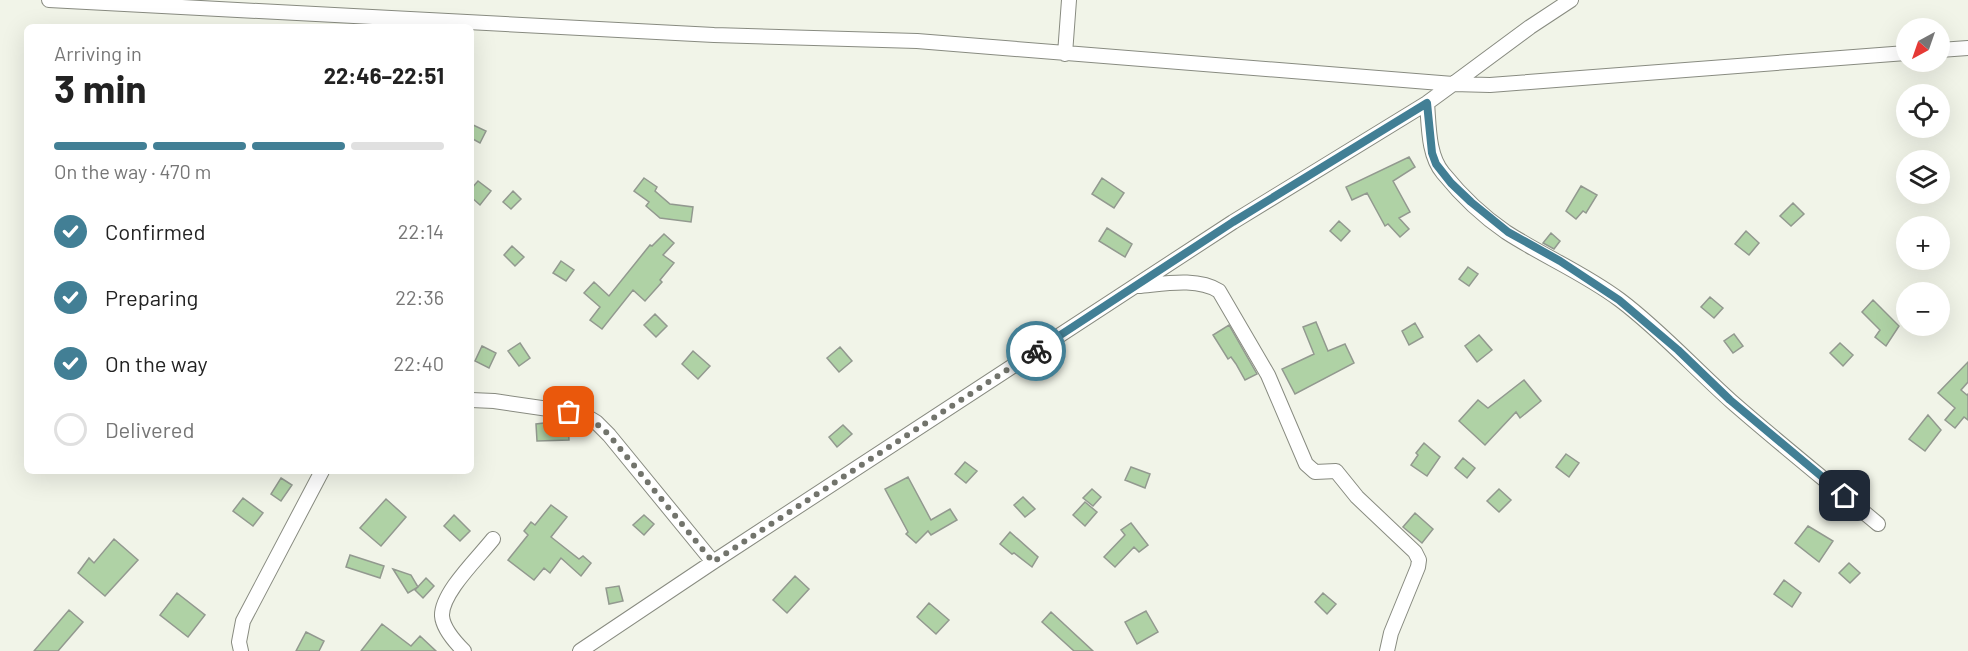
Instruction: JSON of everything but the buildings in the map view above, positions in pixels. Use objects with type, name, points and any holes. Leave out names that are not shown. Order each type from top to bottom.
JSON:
[{"type":"street","points":[[49,0],[714,35],[917,41],[1453,84],[1490,85],[1896,54]]},
{"type":"street","points":[[1065,54],[1070,0]]},
{"type":"street","points":[[580,651],[1233,222],[1427,103],[1530,27],[1571,0]]},
{"type":"street","points":[[1950,49],[1968,48]]},
{"type":"street","points":[[1427,103],[1432,153],[1436,164],[1451,183],[1471,202],[1508,232],[1560,261],[1619,300],[1678,350],[1730,400],[1878,524]]},
{"type":"street","points":[[1136,286],[1196,283],[1211,286],[1219,291],[1268,375],[1306,464],[1315,472],[1336,471],[1357,497],[1415,552],[1419,560],[1418,567],[1391,633],[1387,651]]},
{"type":"street","points":[[474,400],[569,412],[586,416],[596,422],[713,562]]},
{"type":"street","points":[[241,651],[239,642],[243,621],[320,474]]},
{"type":"street","points":[[464,651],[457,644],[442,618],[444,604],[452,590],[493,539]]},
{"type":"way so far","points":[[569,412],[586,416],[609,435],[713,562],[1036,351]]},
{"type":"route","points":[[1036,351],[1233,222],[1427,103],[1432,153],[1436,164],[1451,183],[1471,202],[1508,232],[1560,261],[1619,300],[1678,350],[1730,400],[1845,496]]}]
